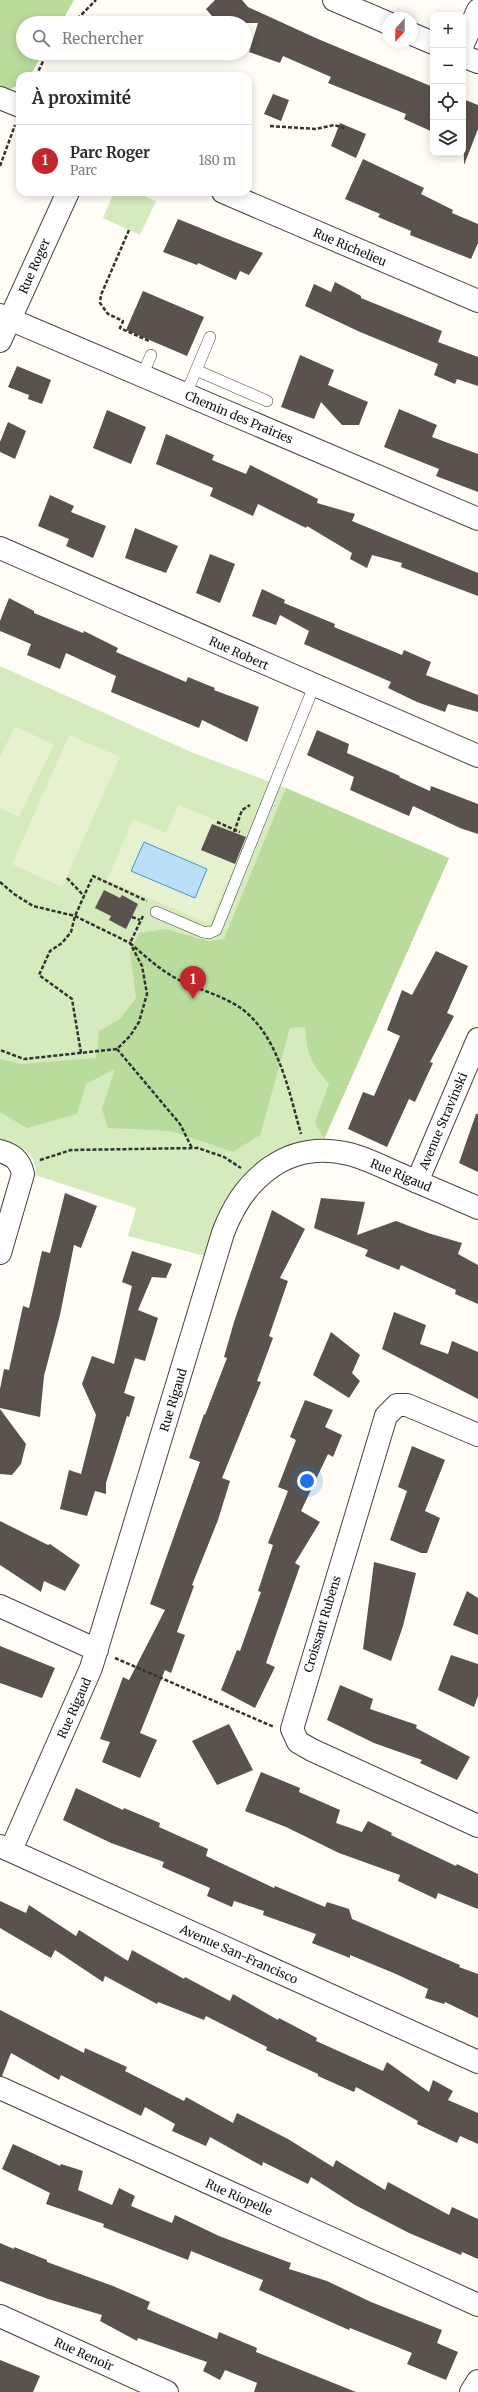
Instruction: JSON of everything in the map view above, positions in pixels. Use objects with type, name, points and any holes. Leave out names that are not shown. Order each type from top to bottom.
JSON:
[{"type":"street","points":[[334,0],[382,21]]},
{"type":"street","points":[[466,37],[478,10]]},
{"type":"street","points":[[418,37],[430,42]]},
{"type":"street","points":[[466,57],[478,62]]},
{"type":"street","points":[[0,98],[16,112]]},
{"type":"street","name":"Rue Roger","points":[[0,341],[5,317],[66,196]]},
{"type":"street","name":"Rue Richelieu","points":[[232,196],[478,301]]},
{"type":"street","name":"Chemin des Prairies","points":[[5,317],[478,519]]},
{"type":"street","name":"Rue Robert","points":[[0,548],[314,686],[478,756]]},
{"type":"street","name":"Avenue Stravinski","points":[[417,1182],[478,1039]]},
{"type":"street","points":[[0,1151],[15,1158],[21,1165],[23,1174],[0,1253]]},
{"type":"street","name":"Rue Rigaud","points":[[5,1848],[87,1678],[103,1652],[223,1233],[240,1196],[269,1168],[293,1156],[321,1151],[348,1154],[478,1208]]},
{"type":"street","name":"Croissant Rubens","points":[[477,1824],[312,1750],[295,1738],[292,1729],[386,1416],[397,1405],[407,1405],[478,1435]]},
{"type":"street","points":[[0,1606],[103,1652]]},
{"type":"street","name":"Avenue San-Francisco","points":[[5,1848],[478,2062]]},
{"type":"street","name":"Rue Riopelle","points":[[0,2088],[478,2305]]},
{"type":"street","name":"Rue Renoir","points":[[0,2316],[167,2392]]},
{"type":"street","points":[[471,2392],[478,2381]]},
{"type":"lane","points":[[186,394],[210,338]]},
{"type":"lane","points":[[142,376],[151,355]]},
{"type":"lane","points":[[196,370],[267,401]]},
{"type":"lane","points":[[151,910],[203,932],[209,933],[216,930],[314,686]]},
{"type":"path","points":[[80,16],[96,0]]},
{"type":"path","points":[[38,72],[44,60]]},
{"type":"path","points":[[0,166],[16,120]]},
{"type":"path","points":[[270,126],[316,129],[334,125],[344,128]]},
{"type":"path","points":[[129,230],[101,295],[100,303],[108,314],[123,321],[120,328],[155,343]]},
{"type":"path","points":[[217,822],[247,834]]},
{"type":"path","points":[[81,1052],[72,999],[39,975],[50,951],[62,943],[71,932],[75,916],[93,876],[149,902],[151,910]]},
{"type":"path","points":[[66,878],[84,896]]},
{"type":"path","points":[[0,882],[14,894],[33,906],[75,916],[130,943],[158,968],[240,1008],[250,1016],[267,1038],[276,1056],[285,1080],[301,1135]]},
{"type":"path","points":[[130,943],[143,914]]},
{"type":"path","points":[[132,917],[140,920]]},
{"type":"path","points":[[0,1050],[24,1059],[117,1049],[130,1036],[139,1022],[147,994],[142,966],[130,943]]},
{"type":"path","points":[[117,1049],[180,1124],[192,1148]]},
{"type":"path","points":[[36,1161],[71,1150],[192,1148],[217,1154],[245,1172]]},
{"type":"path","points":[[103,1652],[264,1724],[280,1728]]},
{"type":"green space","points":[[0,0],[74,0],[65,16],[16,16],[16,60],[39,60],[32,72],[16,72],[16,86],[10,89],[0,107]]},
{"type":"green space","points":[[112,196],[144,196],[156,201],[140,235],[103,218]]},
{"type":"green space","points":[[0,666],[191,752],[286,788],[449,858],[324,1139],[298,1144],[276,1152],[258,1162],[244,1175],[232,1191],[222,1210],[205,1256],[128,1236],[136,1208],[35,1175],[34,1161],[30,1155],[20,1147],[0,1140]]},
{"type":"green space","points":[[15,726],[54,745],[19,817],[0,808],[0,757]]},
{"type":"green space","points":[[69,735],[120,757],[62,887],[12,864]]},
{"type":"green space","points":[[286,788],[449,858],[324,1139],[315,1122],[329,1084],[311,1058],[307,1045],[305,1027],[290,1028],[260,1135],[233,1152],[171,1131],[108,1128],[102,1109],[115,1069],[86,1084],[77,1114],[27,1128],[0,1112],[0,1059],[20,1064],[96,1058],[99,1031],[120,1019],[136,998],[130,952],[139,933],[165,929],[208,941],[224,939]]},
{"type":"green space","points":[[178,805],[216,820],[214,825],[247,838],[209,924],[107,880],[133,819],[166,833]]},
{"type":"water","points":[[144,842],[207,869],[195,898],[131,871]]},
{"type":"building","points":[[215,0],[242,0],[248,7],[318,39],[430,86],[430,131],[404,119],[406,114],[328,83],[331,77],[283,56],[280,63],[252,53],[252,42],[258,23],[252,23],[252,16],[212,16],[206,9]]},
{"type":"building","points":[[273,94],[289,100],[281,121],[264,114]]},
{"type":"building","points":[[466,100],[478,105],[478,129],[464,165],[464,156],[466,156]]},
{"type":"building","points":[[340,123],[366,134],[356,158],[331,146]]},
{"type":"building","points":[[363,159],[424,188],[421,194],[453,210],[452,213],[478,224],[478,243],[471,259],[410,235],[411,231],[378,217],[380,214],[345,199]]},
{"type":"building","points":[[178,219],[263,253],[249,275],[240,271],[236,280],[198,263],[197,265],[163,252]]},
{"type":"building","points":[[335,282],[361,296],[361,298],[442,331],[438,342],[478,357],[478,386],[457,379],[455,384],[434,375],[438,364],[360,332],[305,306],[314,284],[331,292]]},
{"type":"building","points":[[143,291],[204,317],[187,356],[126,330]]},
{"type":"building","points":[[300,355],[334,370],[328,385],[368,402],[359,425],[342,425],[321,402],[314,419],[281,407]]},
{"type":"building","points":[[17,366],[51,380],[42,404],[28,399],[29,395],[8,387]]},
{"type":"building","points":[[399,409],[437,425],[432,437],[478,454],[478,492],[436,476],[439,469],[384,447]]},
{"type":"building","points":[[107,410],[146,427],[131,464],[93,448]]},
{"type":"building","points":[[8,422],[26,431],[15,459],[0,452],[0,442]]},
{"type":"building","points":[[166,434],[214,455],[212,460],[246,474],[250,465],[318,499],[317,503],[355,514],[352,521],[478,573],[478,596],[401,567],[402,563],[372,555],[367,568],[350,559],[352,553],[307,526],[306,528],[258,504],[253,516],[210,496],[213,488],[156,464]]},
{"type":"building","points":[[50,495],[74,506],[71,512],[106,526],[93,558],[66,546],[69,539],[38,526]]},
{"type":"building","points":[[135,528],[178,546],[166,573],[125,558]]},
{"type":"building","points":[[210,554],[235,564],[220,603],[196,593]]},
{"type":"building","points":[[262,589],[285,600],[284,603],[335,624],[334,627],[402,655],[404,650],[431,662],[426,675],[478,695],[478,712],[448,704],[445,712],[417,702],[388,688],[391,682],[304,644],[309,631],[280,615],[276,625],[252,616]]},
{"type":"building","points":[[9,598],[34,611],[34,613],[83,633],[84,631],[118,648],[116,652],[186,682],[188,677],[215,688],[214,690],[259,707],[247,742],[202,720],[199,728],[111,692],[116,676],[66,653],[60,669],[27,655],[31,644],[0,631],[0,621]]},
{"type":"building","points":[[317,730],[349,744],[347,753],[400,776],[399,777],[430,791],[431,786],[478,804],[478,834],[460,828],[413,806],[409,816],[350,790],[354,777],[307,755]]},
{"type":"building","points":[[212,824],[246,837],[235,864],[201,850]]},
{"type":"building","points":[[104,890],[120,898],[122,895],[138,904],[126,929],[109,920],[111,916],[95,908]]},
{"type":"building","points":[[436,951],[468,966],[447,1013],[454,1016],[430,1062],[433,1063],[415,1102],[409,1099],[387,1147],[348,1129],[363,1092],[374,1096],[400,1036],[387,1030],[402,990],[412,995]]},
{"type":"building","points":[[476,1114],[478,1114],[478,1172],[459,1163]]},
{"type":"building","points":[[65,1193],[97,1206],[81,1248],[74,1245],[60,1315],[44,1376],[40,1417],[0,1408],[0,1389],[4,1369],[9,1370],[23,1306],[29,1308],[42,1251],[50,1253]]},
{"type":"building","points":[[321,1198],[365,1202],[357,1235],[396,1221],[428,1233],[462,1243],[458,1254],[478,1265],[478,1304],[455,1294],[456,1290],[401,1265],[399,1270],[365,1256],[368,1250],[314,1228]]},
{"type":"building","points":[[272,1210],[305,1229],[280,1278],[288,1281],[269,1336],[273,1338],[257,1381],[261,1382],[222,1478],[230,1481],[218,1520],[192,1585],[194,1586],[177,1632],[185,1635],[171,1673],[165,1670],[140,1733],[157,1740],[140,1778],[102,1762],[110,1742],[100,1739],[123,1677],[129,1680],[165,1610],[150,1604],[200,1462],[189,1458],[204,1414],[205,1415],[227,1358],[224,1357],[234,1322]]},
{"type":"building","points":[[132,1251],[172,1264],[166,1278],[152,1277],[138,1310],[158,1318],[145,1361],[135,1358],[124,1393],[135,1397],[129,1417],[127,1416],[106,1483],[106,1494],[95,1491],[87,1516],[60,1509],[69,1470],[81,1474],[96,1415],[82,1384],[92,1356],[114,1364],[132,1286],[122,1282]]},
{"type":"building","points":[[394,1312],[426,1325],[420,1344],[448,1354],[452,1341],[478,1352],[478,1399],[382,1349]]},
{"type":"building","points":[[331,1332],[360,1355],[352,1373],[360,1381],[349,1398],[313,1375]]},
{"type":"building","points":[[305,1400],[333,1410],[325,1427],[342,1435],[333,1457],[328,1454],[301,1511],[320,1522],[295,1563],[300,1566],[266,1663],[275,1667],[255,1708],[221,1690],[237,1650],[240,1651],[261,1592],[258,1591],[273,1545],[268,1543],[288,1491],[278,1487],[296,1440],[290,1437]]},
{"type":"building","points":[[0,1409],[26,1444],[21,1464],[12,1475],[0,1474]]},
{"type":"building","points":[[412,1446],[445,1460],[425,1511],[440,1518],[427,1553],[421,1553],[390,1540],[407,1491],[398,1487]]},
{"type":"building","points":[[0,1521],[48,1545],[50,1544],[80,1565],[65,1591],[44,1581],[41,1592],[0,1565]]},
{"type":"building","points":[[374,1562],[416,1573],[403,1626],[391,1661],[363,1649]]},
{"type":"building","points":[[467,1591],[478,1598],[478,1635],[453,1625]]},
{"type":"building","points":[[0,1646],[55,1668],[42,1698],[0,1683]]},
{"type":"building","points":[[451,1655],[478,1664],[478,1696],[474,1707],[438,1690]]},
{"type":"building","points":[[340,1685],[373,1699],[370,1709],[417,1725],[416,1728],[470,1757],[457,1780],[420,1763],[422,1760],[374,1743],[327,1720]]},
{"type":"building","points":[[229,1724],[253,1770],[217,1785],[192,1741]]},
{"type":"building","points":[[261,1772],[300,1788],[299,1792],[340,1810],[336,1823],[362,1832],[368,1821],[392,1833],[391,1835],[456,1866],[457,1864],[478,1874],[478,1909],[438,1893],[436,1899],[398,1881],[400,1875],[339,1853],[286,1827],[245,1811]]},
{"type":"building","points":[[76,1788],[123,1810],[124,1808],[160,1823],[159,1827],[208,1849],[206,1856],[274,1888],[275,1886],[325,1907],[327,1902],[349,1909],[352,1919],[478,1974],[478,2018],[445,2002],[444,2004],[425,1998],[428,1989],[396,1974],[350,1955],[350,1958],[312,1943],[316,1934],[263,1915],[264,1911],[234,1901],[232,1907],[207,1896],[210,1888],[162,1867],[164,1862],[111,1843],[63,1820]]},
{"type":"building","points":[[0,1901],[26,1913],[29,1905],[76,1936],[79,1930],[128,1961],[132,1950],[184,1979],[185,1977],[230,2001],[233,1994],[278,2020],[279,2018],[317,2038],[316,2041],[383,2071],[387,2062],[429,2092],[433,2080],[453,2091],[448,2100],[478,2113],[478,2144],[460,2136],[457,2143],[417,2124],[418,2121],[356,2087],[354,2092],[318,2076],[318,2074],[266,2050],[267,2047],[206,2016],[204,2020],[158,2002],[157,2004],[105,1976],[103,1982],[55,1950],[51,1958],[0,1928]]},
{"type":"building","points":[[0,2010],[84,2053],[85,2048],[127,2067],[125,2071],[184,2101],[186,2097],[233,2123],[237,2113],[288,2139],[333,2167],[336,2160],[385,2190],[388,2182],[449,2215],[452,2207],[478,2219],[478,2259],[462,2252],[461,2255],[409,2233],[355,2205],[311,2177],[308,2184],[263,2162],[262,2166],[210,2137],[206,2146],[172,2131],[175,2124],[145,2107],[141,2116],[61,2075],[59,2080],[11,2053],[2,2076],[0,2076]]},
{"type":"building","points":[[13,2144],[60,2166],[61,2164],[83,2171],[78,2190],[112,2205],[119,2188],[135,2196],[131,2206],[172,2223],[175,2215],[219,2236],[291,2263],[289,2269],[327,2281],[371,2302],[442,2330],[437,2343],[458,2352],[446,2380],[407,2364],[412,2353],[350,2328],[349,2330],[259,2290],[263,2280],[191,2251],[188,2260],[103,2227],[104,2224],[46,2204],[50,2193],[2,2169]]},
{"type":"building","points":[[0,2243],[14,2249],[14,2247],[47,2260],[47,2262],[113,2286],[150,2302],[147,2309],[217,2339],[219,2332],[257,2348],[256,2352],[356,2392],[254,2392],[257,2383],[225,2370],[220,2380],[203,2371],[207,2362],[138,2338],[137,2341],[100,2321],[102,2315],[48,2299],[0,2281]]},
{"type":"building","points":[[0,2360],[40,2376],[33,2392],[0,2392]]},
{"type":"place","name":"Parc Roger","points":[[193,999]]}]
